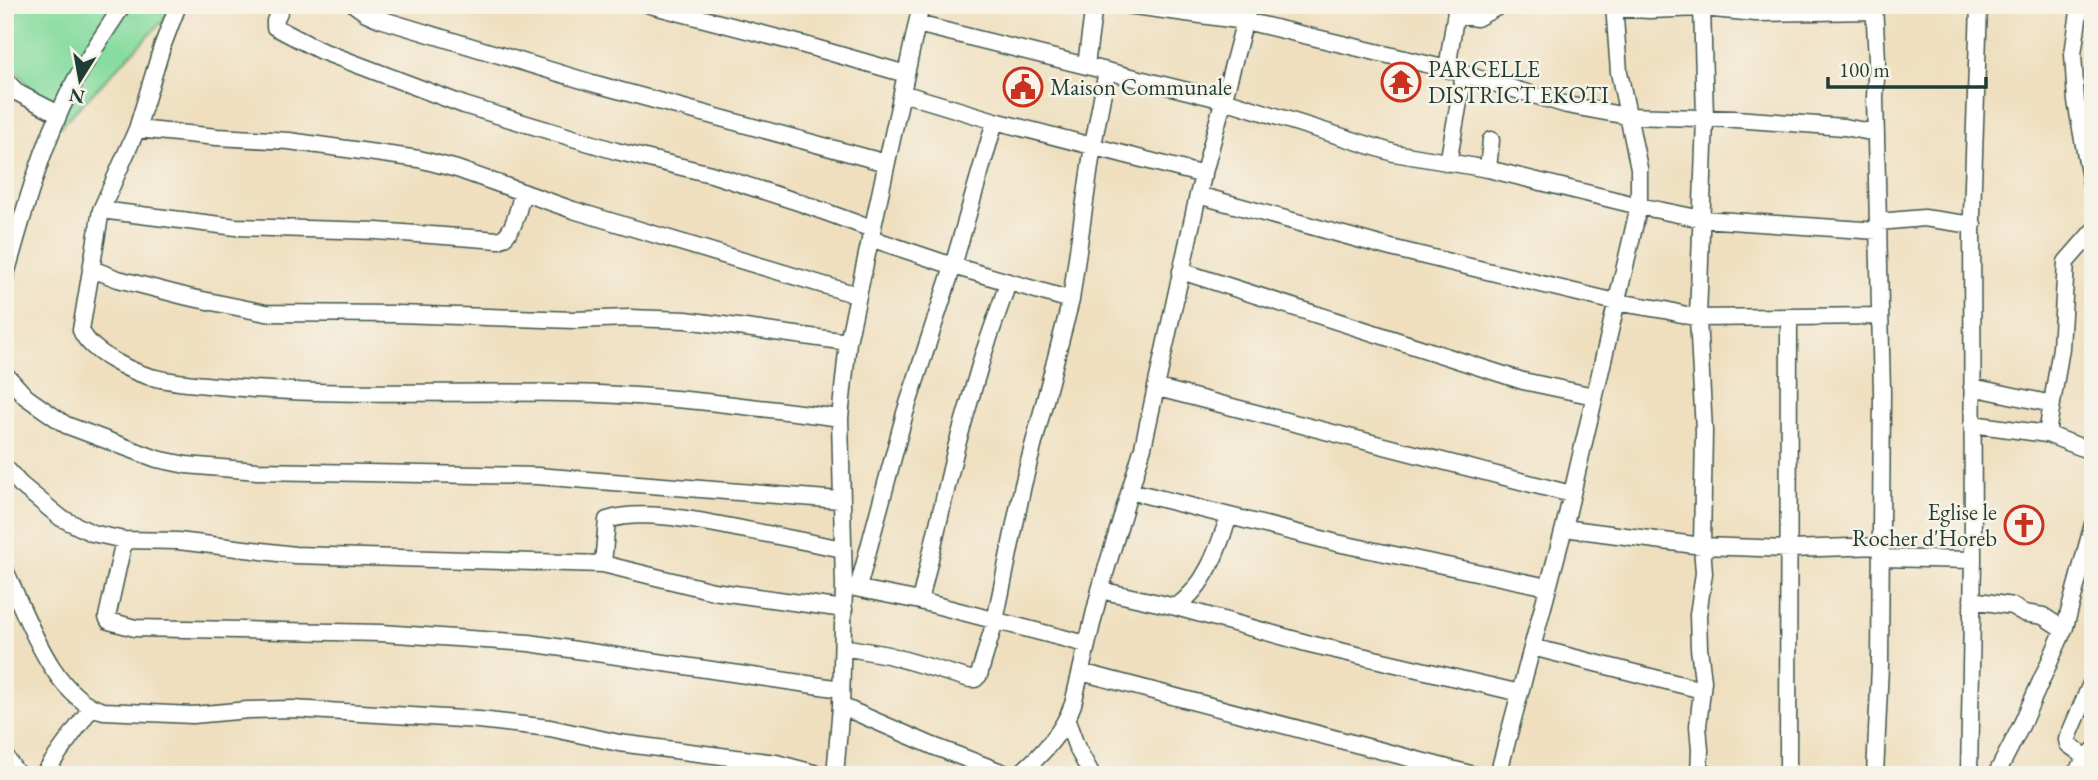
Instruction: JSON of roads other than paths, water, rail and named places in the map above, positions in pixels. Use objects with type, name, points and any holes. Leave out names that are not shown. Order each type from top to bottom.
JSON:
[{"type":"street","points":[[5,278],[32,185],[59,114],[72,87],[123,5]]},
{"type":"street","points":[[178,5],[137,129],[101,210],[81,330],[100,352],[112,360],[158,379],[304,392],[561,393],[730,404],[840,418]]},
{"type":"street","points":[[282,5],[275,27],[319,50],[393,79],[541,130],[711,174],[801,202],[953,266],[1071,300]]},
{"type":"street","points":[[355,5],[380,19],[592,83],[886,163]]},
{"type":"street","points":[[650,5],[906,74]]},
{"type":"street","points":[[1086,65],[1094,5]]},
{"type":"street","points":[[1127,5],[1247,13],[1567,105],[1627,116],[1823,125],[1876,133]]},
{"type":"street","points":[[1491,5],[1500,6]]},
{"type":"street","points":[[1969,775],[1973,560],[1972,225],[1979,5]]},
{"type":"street","points":[[2080,5],[2073,54],[2076,101],[2093,195]]},
{"type":"street","points":[[1447,69],[1456,10],[1477,18],[1500,6]]},
{"type":"street","points":[[1498,775],[1564,528],[1639,206],[1639,168],[1619,72],[1614,7],[1649,10],[1702,7],[1756,13],[1874,8],[1878,60],[1875,97],[1882,392],[1880,666],[1875,775]]},
{"type":"street","points":[[1699,775],[1701,763],[1698,726],[1702,690],[1698,615],[1704,573],[1703,431],[1698,318],[1705,118],[1702,7]]},
{"type":"street","points":[[851,587],[843,549],[840,500],[840,418],[848,342],[906,74],[916,11],[1086,65],[1224,100],[1394,153],[1488,169],[1702,219],[1878,227],[1924,218],[1972,225]]},
{"type":"street","points":[[1018,775],[1031,764],[1067,721],[1100,590],[1157,388],[1198,195],[1247,13]]},
{"type":"street","points":[[843,647],[888,655],[975,679],[979,675],[995,621],[1023,485],[1071,300],[1093,145],[1107,71]]},
{"type":"street","points":[[1448,163],[1464,74]]},
{"type":"street","points":[[5,80],[18,93],[59,114]]},
{"type":"street","points":[[902,93],[995,121],[1204,175]]},
{"type":"street","points":[[835,775],[841,706],[844,610],[953,266],[995,121]]},
{"type":"street","points":[[137,129],[361,150],[419,159],[457,169],[604,220],[857,295]]},
{"type":"street","points":[[1488,169],[1491,140]]},
{"type":"street","points":[[101,210],[236,227],[376,231],[499,240],[506,237],[510,230],[523,192]]},
{"type":"street","points":[[1198,195],[1391,248],[1616,302],[1698,318],[1879,316]]},
{"type":"street","points":[[2047,434],[2061,348],[2066,261],[2093,231]]},
{"type":"street","points":[[92,270],[188,297],[266,313],[686,320],[848,342]]},
{"type":"street","points":[[1181,271],[1522,381],[1594,396]]},
{"type":"street","points":[[920,601],[956,448],[1008,283]]},
{"type":"street","points":[[1788,775],[1789,318]]},
{"type":"street","points":[[5,374],[26,397],[66,425],[158,459],[186,465],[257,471],[537,476],[840,500]]},
{"type":"street","points":[[1972,387],[2052,404]]},
{"type":"street","points":[[1157,388],[1571,494]]},
{"type":"street","points":[[1972,424],[2047,434],[2093,452]]},
{"type":"street","points":[[5,467],[20,484],[61,518],[92,533],[124,540],[178,541],[308,556],[603,564],[713,591],[844,610]]},
{"type":"street","points":[[1130,491],[1428,563],[1548,587]]},
{"type":"street","points":[[603,564],[607,520],[634,516],[659,516],[716,524],[843,549]]},
{"type":"street","points":[[1177,607],[1187,599],[1212,563],[1229,516]]},
{"type":"street","points":[[1996,775],[2020,728],[2063,629],[2093,524]]},
{"type":"street","points":[[1564,528],[1702,546],[1881,552],[1973,560]]},
{"type":"street","points":[[124,540],[107,617],[114,624],[135,628],[381,633],[528,643],[841,689]]},
{"type":"street","points":[[5,570],[41,646],[67,688],[91,708],[104,711],[193,715],[293,709],[479,720],[550,728],[619,743],[776,763],[821,775]]},
{"type":"street","points":[[851,587],[920,601],[1086,644]]},
{"type":"street","points":[[1100,590],[1177,607],[1310,644],[1520,693]]},
{"type":"street","points":[[1972,600],[2012,606],[2024,613],[2043,616],[2063,629]]},
{"type":"street","points":[[1532,647],[1702,690]]},
{"type":"street","points":[[1081,672],[1475,775]]},
{"type":"street","points":[[2074,775],[2090,754],[2068,744],[2067,740],[2093,679]]},
{"type":"street","points":[[841,706],[1009,775]]},
{"type":"street","points":[[43,775],[91,708]]},
{"type":"street","points":[[1067,721],[1077,748],[1092,775]]},
{"type":"street","points":[[5,756],[18,775]]},
{"type":"place","name":"PARCELLE DISTRICT EKOTI","points":[[1401,82]]},
{"type":"place","name":"Maison Communale","points":[[1023,87]]},
{"type":"place","name":"Eglise le Rocher d'Horeb","points":[[2024,525]]}]
